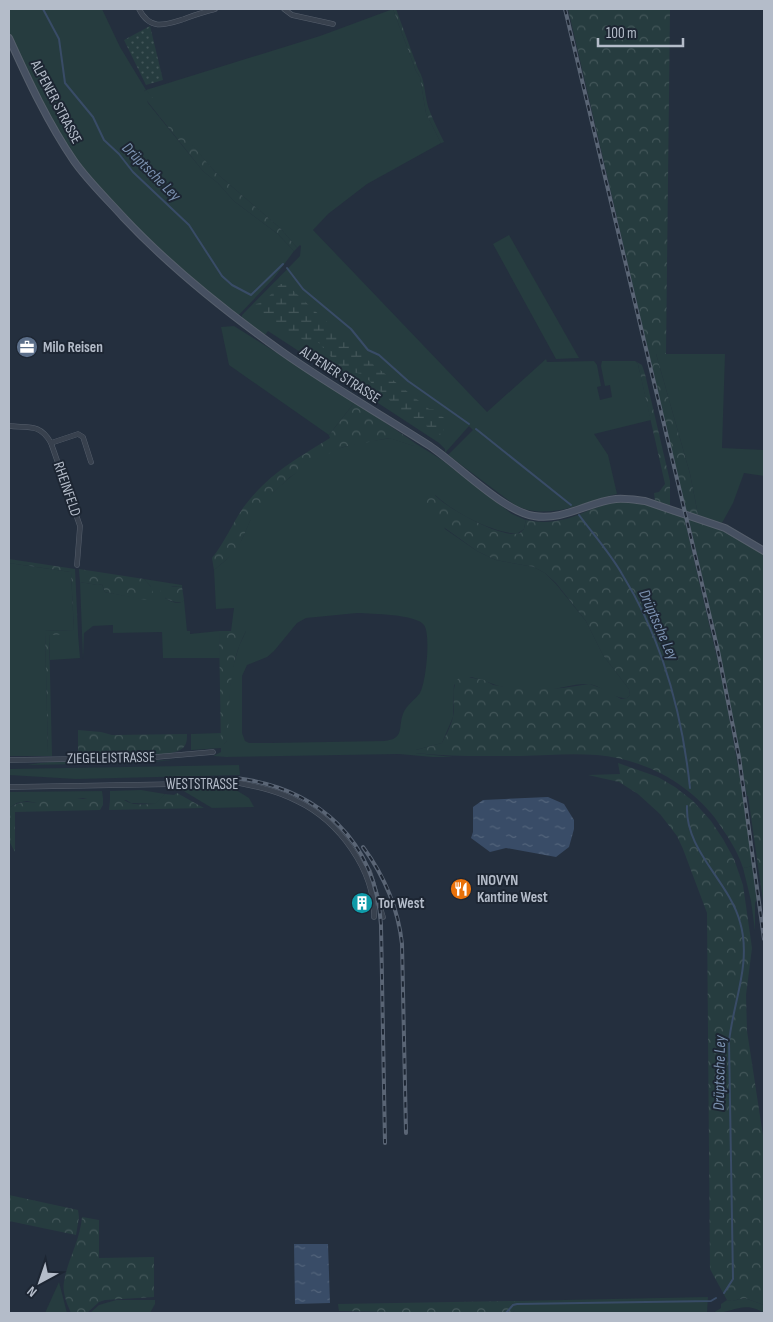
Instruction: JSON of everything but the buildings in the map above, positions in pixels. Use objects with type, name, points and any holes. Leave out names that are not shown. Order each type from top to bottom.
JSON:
[{"type":"street","points":[[139,9],[149,22],[160,25],[215,9]]},
{"type":"street","points":[[284,9],[292,15],[333,24]]},
{"type":"street","name":"ALPENER STRASSE","points":[[9,38],[37,96],[74,161],[147,242],[190,282],[282,352],[431,447],[496,498],[516,510],[533,516],[565,515],[616,499],[640,500],[725,528],[764,552]]},
{"type":"street","name":"RHEINFELD","points":[[9,426],[36,427],[48,437],[51,443],[80,526],[77,565]]},
{"type":"street","name":"RHEINFELD","points":[[51,443],[78,434],[82,437],[91,462]]},
{"type":"street","name":"ZIEGELEISTRASSE","points":[[9,760],[144,758],[213,752]]},
{"type":"street","name":"WESTSTRASSE","points":[[9,787],[239,783],[264,788],[299,802],[321,816],[342,838],[362,867],[373,898],[374,917]]},
{"type":"street","name":"WESTSTRASSE","points":[[362,867],[369,871],[383,917]]},
{"type":"green space","points":[[9,9],[102,9],[120,47],[146,90],[144,91],[148,103],[203,171],[218,183],[234,201],[278,234],[294,251],[274,278],[236,318],[147,242],[74,161],[9,38]]},
{"type":"green space","points":[[393,9],[416,71],[420,77],[426,113],[441,143],[367,184],[328,214],[313,230],[487,412],[546,359],[547,362],[594,361],[597,365],[601,386],[597,387],[600,400],[612,397],[610,385],[605,386],[601,366],[602,361],[635,361],[638,364],[651,420],[594,434],[608,455],[617,494],[555,511],[542,512],[516,506],[448,455],[473,430],[469,426],[445,453],[445,449],[439,443],[268,331],[265,335],[242,318],[242,315],[300,256],[301,246],[297,248],[281,229],[215,172],[146,90],[320,36]]},
{"type":"green space","points":[[393,9],[396,9],[421,74],[430,112],[444,142],[441,143],[426,113],[420,77],[416,71]]},
{"type":"green space","points":[[568,9],[670,9],[666,354],[656,354],[690,474],[698,515],[686,512]]},
{"type":"green space","points":[[150,26],[163,80],[146,85],[124,40]]},
{"type":"green space","points":[[146,90],[215,172],[281,229],[297,248],[294,251],[278,234],[234,201],[218,183],[203,171],[148,102],[142,93]]},
{"type":"green space","points":[[509,235],[579,358],[556,359],[493,244]]},
{"type":"green space","points":[[280,284],[286,284],[369,361],[429,409],[433,409],[449,422],[440,435],[398,408],[362,374],[352,372],[338,365],[319,343],[306,341],[267,321],[253,310],[256,304],[264,302]]},
{"type":"green space","points":[[234,326],[355,402],[329,435],[229,365],[221,327]]},
{"type":"green space","points":[[656,354],[725,354],[722,448],[764,450],[764,476],[744,473],[733,503],[722,523],[698,515],[690,474]]},
{"type":"green space","points":[[635,361],[642,365],[645,374],[670,481],[670,506],[655,501],[654,493],[659,492],[665,484],[638,364]]},
{"type":"green space","points":[[355,402],[415,443],[414,446],[389,438],[343,447],[317,459],[290,477],[274,492],[250,521],[239,546],[233,554],[214,570],[212,558],[252,496],[283,468],[330,438],[329,435]]},
{"type":"green space","points":[[390,438],[414,446],[415,443],[442,460],[512,514],[526,520],[524,529],[517,534],[496,530],[462,515],[435,495],[445,529],[477,551],[496,560],[534,567],[545,573],[556,584],[586,621],[603,655],[629,689],[630,695],[627,698],[617,697],[588,684],[546,690],[519,690],[471,677],[454,685],[453,717],[442,743],[416,750],[416,753],[453,757],[399,754],[226,757],[213,756],[221,752],[221,748],[191,750],[191,734],[221,733],[221,747],[226,742],[231,673],[239,646],[246,631],[231,631],[234,608],[216,609],[214,570],[236,550],[251,519],[259,508],[280,486],[305,466],[331,451],[355,444]],"holes":[[[357,613],[393,615],[412,619],[419,621],[426,630],[427,659],[422,688],[420,693],[404,711],[398,735],[391,740],[384,741],[271,743],[249,743],[245,741],[242,733],[242,676],[247,665],[267,657],[297,623],[306,618]]]},
{"type":"green space","points":[[427,492],[472,520],[504,533],[513,534],[520,533],[524,529],[526,520],[559,521],[608,503],[620,501],[644,504],[684,517],[724,688],[743,795],[753,866],[743,868],[727,836],[704,805],[663,774],[631,761],[588,754],[468,756],[415,753],[416,750],[442,743],[454,712],[455,684],[461,676],[484,680],[493,685],[527,690],[589,684],[604,689],[621,699],[627,698],[630,695],[629,689],[603,655],[586,621],[556,583],[545,573],[534,567],[496,560],[477,551],[431,518],[421,500]]},
{"type":"green space","points":[[688,518],[728,533],[764,554],[764,908],[748,796],[720,656]]},
{"type":"green space","points":[[9,559],[75,569],[78,634],[49,635],[52,756],[9,756],[9,752],[48,752],[45,631],[74,630],[71,572],[9,563]]},
{"type":"green space","points":[[9,563],[71,572],[74,630],[45,631],[48,752],[9,752]]},
{"type":"green space","points":[[79,569],[144,579],[151,587],[154,596],[152,600],[145,600],[105,592],[102,584],[80,582]]},
{"type":"green space","points":[[144,579],[182,585],[182,587],[172,586],[165,598],[177,603],[184,600],[187,631],[190,631],[190,634],[219,631],[220,658],[163,658],[162,632],[113,633],[113,625],[93,626],[84,633],[83,659],[80,582],[102,584],[105,592],[149,600],[151,587]]},
{"type":"green space","points":[[164,586],[182,587],[184,600],[182,602],[175,602],[165,598],[160,589]]},
{"type":"green space","points":[[219,631],[246,631],[233,669],[228,737],[221,748]]},
{"type":"green space","points":[[49,634],[78,634],[80,658],[50,660]]},
{"type":"green space","points":[[78,730],[112,735],[187,734],[187,738],[183,748],[163,755],[117,757],[78,755]]},
{"type":"green space","points":[[180,759],[145,763],[27,765],[84,760],[142,761]]},
{"type":"green space","points":[[618,763],[658,777],[693,801],[711,821],[723,839],[734,859],[743,885],[752,948],[746,995],[747,1031],[764,1142],[764,1305],[745,1298],[732,1301],[727,1300],[710,1269],[707,913],[677,836],[660,814],[638,794],[619,782],[588,775],[620,774]]},
{"type":"green space","points":[[239,765],[240,775],[76,779],[9,775],[9,769]]},
{"type":"green space","points":[[141,790],[165,794],[156,804],[110,800],[110,791]]},
{"type":"green space","points":[[182,790],[236,790],[249,798],[254,807],[212,808]]},
{"type":"green space","points":[[102,791],[103,798],[76,798],[36,803],[27,801],[17,803],[9,808],[9,792]]},
{"type":"green space","points":[[177,793],[204,808],[109,810],[110,800],[114,799],[134,804],[155,804],[165,794],[174,795]]},
{"type":"green space","points":[[39,797],[83,799],[103,798],[103,805],[100,810],[15,812],[15,852],[9,841],[9,808],[22,802],[36,803]]},
{"type":"green space","points":[[753,866],[757,899],[755,903],[755,931],[751,901],[743,868]]},
{"type":"green space","points":[[9,1195],[78,1210],[79,1217],[76,1235],[9,1221]]},
{"type":"green space","points":[[82,1217],[99,1220],[99,1258],[154,1257],[154,1297],[105,1300],[99,1302],[87,1313],[71,1313],[64,1294],[64,1282],[79,1234]]},
{"type":"green space","points":[[59,1282],[67,1313],[45,1313]]},
{"type":"green space","points":[[708,1297],[707,1313],[512,1313],[515,1310],[515,1301]]},
{"type":"green space","points":[[745,1298],[764,1305],[764,1313],[757,1309],[744,1307],[713,1313],[721,1308],[721,1304],[727,1300],[732,1301]]},
{"type":"green space","points":[[116,1300],[155,1300],[155,1304],[150,1313],[90,1313],[99,1305]]},
{"type":"green space","points":[[515,1301],[515,1310],[512,1313],[339,1311],[338,1304]]},
{"type":"water","points":[[548,797],[564,804],[574,820],[574,829],[569,847],[556,857],[506,848],[490,852],[471,838],[473,832],[473,807],[483,800]]},
{"type":"water","points":[[294,1244],[328,1244],[330,1303],[295,1304]]},
{"type":"waterway","name":"Drüptsche Ley","points":[[43,9],[59,39],[65,83],[93,117],[104,140],[119,154],[133,172],[189,225],[222,276],[232,285],[251,295],[283,264]]},
{"type":"waterway","name":"Drüptsche Ley","points":[[287,268],[303,289],[351,329],[368,350],[379,355],[408,381],[469,424]]},
{"type":"waterway","name":"Drüptsche Ley","points":[[476,429],[571,505]]},
{"type":"waterway","name":"Drüptsche Ley","points":[[579,515],[622,574],[649,625],[676,704],[690,788]]},
{"type":"waterway","name":"Drüptsche Ley","points":[[687,806],[688,822],[693,837],[700,852],[727,893],[740,922],[743,937],[743,967],[729,1042],[733,1279],[724,1293]]},
{"type":"waterway","name":"Drüptsche Ley","points":[[506,1313],[513,1305],[517,1304],[711,1301],[716,1298]]},
{"type":"railway","points":[[565,9],[718,651],[739,757],[764,939]]},
{"type":"railway","points":[[236,778],[266,784],[293,793],[317,807],[337,824],[355,844],[368,868],[377,895],[381,925],[385,1143]]},
{"type":"railway","points":[[363,847],[384,881],[394,905],[400,930],[402,944],[406,1133]]},
{"type":"place","name":"Milo Reisen","points":[[27,347]]},
{"type":"place","name":"INOVYN Kantine West","points":[[461,889]]},
{"type":"place","name":"Tor West","points":[[362,903]]}]
